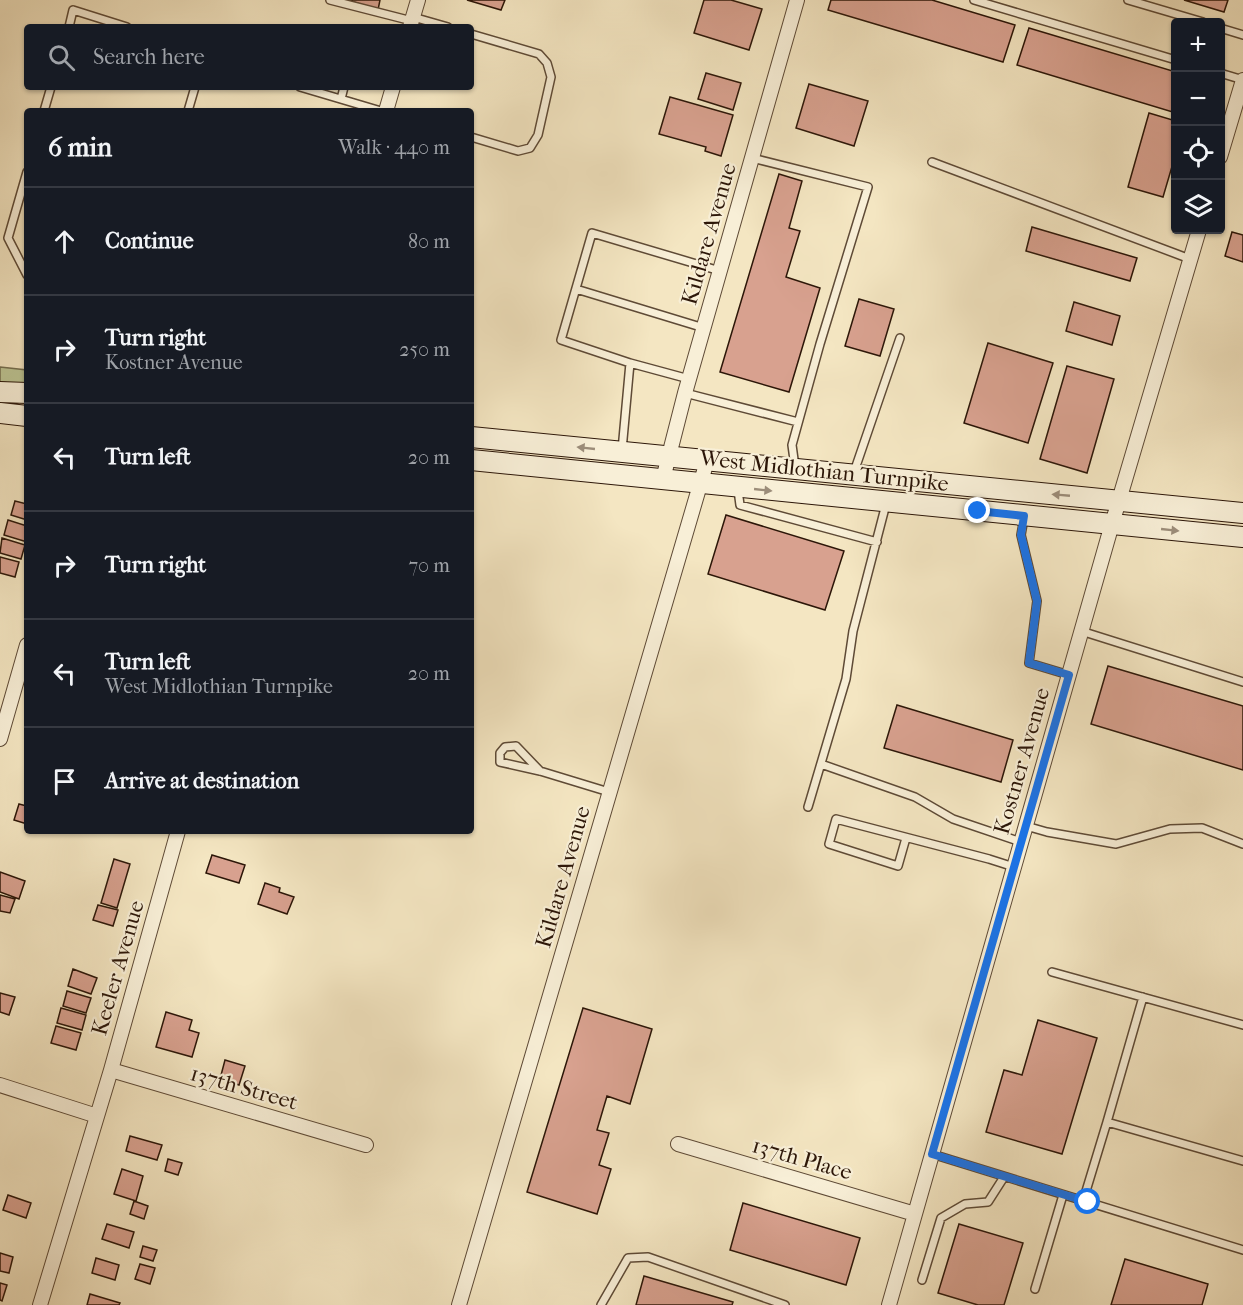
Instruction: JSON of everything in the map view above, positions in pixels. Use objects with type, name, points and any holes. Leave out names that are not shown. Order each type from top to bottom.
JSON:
[{"type":"main road","points":[[0,392],[24,393]]},
{"type":"main road","points":[[0,413],[24,416]]},
{"type":"main road","name":"West Midlothian Turnpike","points":[[474,436],[1243,513]]},
{"type":"main road","name":"West Midlothian Turnpike","points":[[474,460],[1243,537]]},
{"type":"street","points":[[412,22],[418,0]]},
{"type":"street","name":"Kildare Avenue","points":[[663,479],[687,386],[798,0]]},
{"type":"street","points":[[1225,143],[1243,80]]},
{"type":"street","points":[[387,108],[392,90]]},
{"type":"street","name":"Kostner Avenue","points":[[889,1305],[1081,631],[1198,234]]},
{"type":"street","name":"Kildare Avenue","points":[[459,1305],[707,461]]},
{"type":"street","points":[[0,739],[24,655]]},
{"type":"street","points":[[0,685],[14,689]]},
{"type":"street","name":"Keeler Avenue","points":[[40,1305],[111,1070],[177,834]]},
{"type":"street","name":"137th Street","points":[[111,1070],[366,1145]]},
{"type":"street","points":[[0,1085],[97,1116]]},
{"type":"street","name":"137th Place","points":[[678,1144],[915,1214]]},
{"type":"lane","points":[[330,0],[412,22]]},
{"type":"lane","points":[[974,0],[1171,59]]},
{"type":"lane","points":[[1128,0],[1189,18]]},
{"type":"lane","points":[[70,24],[73,10],[117,24]]},
{"type":"lane","points":[[1225,29],[1243,35]]},
{"type":"lane","points":[[474,35],[539,54],[547,63],[551,77],[538,135],[530,148],[518,151],[474,138]]},
{"type":"lane","points":[[1225,74],[1243,80]]},
{"type":"lane","points":[[45,108],[50,90]]},
{"type":"lane","points":[[189,108],[194,90]]},
{"type":"lane","points":[[310,90],[371,108]]},
{"type":"lane","points":[[341,99],[343,90]]},
{"type":"lane","points":[[752,158],[868,186],[792,445],[795,469]]},
{"type":"lane","points":[[932,162],[1190,259]]},
{"type":"lane","points":[[24,191],[8,238],[24,269]]},
{"type":"lane","points":[[720,271],[592,233],[561,340],[630,363],[687,386],[798,422]]},
{"type":"lane","points":[[576,289],[704,328]]},
{"type":"lane","points":[[854,475],[900,338]]},
{"type":"lane","points":[[622,452],[630,363]]},
{"type":"lane","points":[[737,487],[740,505],[876,542]]},
{"type":"lane","points":[[808,807],[846,679],[853,631],[887,502]]},
{"type":"lane","points":[[1024,516],[1021,535],[1037,601],[1029,663],[1069,675]]},
{"type":"lane","points":[[1081,631],[1243,682]]},
{"type":"lane","points":[[540,771],[516,746],[505,747],[500,753],[500,762],[540,771],[609,792]]},
{"type":"lane","points":[[821,764],[915,797],[953,819],[1021,842]]},
{"type":"lane","points":[[906,838],[898,866],[829,844],[836,819],[1014,867]]},
{"type":"lane","points":[[1026,826],[1116,844],[1170,829],[1202,828],[1243,844]]},
{"type":"lane","points":[[1052,972],[1243,1025]]},
{"type":"lane","points":[[1083,1201],[1143,997]]},
{"type":"lane","points":[[1107,1122],[1243,1161]]},
{"type":"lane","points":[[932,1154],[1243,1250]]},
{"type":"lane","points":[[922,1281],[941,1218],[965,1204],[988,1202],[1004,1177]]},
{"type":"lane","points":[[1035,1288],[1064,1195]]},
{"type":"lane","points":[[602,1305],[628,1258],[648,1257],[785,1305]]},
{"type":"green space","points":[[0,367],[24,370],[24,385],[0,382]]},
{"type":"building","points":[[348,0],[380,0],[378,10]]},
{"type":"building","points":[[467,0],[505,0],[501,10]]},
{"type":"building","points":[[704,0],[731,0],[762,9],[749,50],[694,33]]},
{"type":"building","points":[[831,0],[932,0],[1015,25],[1003,62],[828,10]]},
{"type":"building","points":[[1184,0],[1228,0],[1224,12]]},
{"type":"building","points":[[1029,28],[1171,71],[1171,111],[1017,65]]},
{"type":"building","points":[[706,73],[741,83],[733,110],[698,99]]},
{"type":"building","points":[[809,84],[868,101],[854,146],[796,128]]},
{"type":"building","points":[[670,97],[733,115],[721,156],[705,151],[706,147],[659,134]]},
{"type":"building","points":[[1149,113],[1171,120],[1171,170],[1163,197],[1128,187]]},
{"type":"building","points":[[779,174],[802,181],[789,228],[800,231],[786,277],[820,288],[789,392],[720,372]]},
{"type":"building","points":[[1032,227],[1137,258],[1130,281],[1026,251]]},
{"type":"building","points":[[1232,232],[1243,235],[1243,262],[1225,256]]},
{"type":"building","points":[[859,299],[894,309],[880,356],[845,346]]},
{"type":"building","points":[[1074,302],[1120,316],[1112,345],[1066,331]]},
{"type":"building","points":[[988,343],[1053,363],[1028,443],[964,423]]},
{"type":"building","points":[[1067,366],[1114,379],[1087,473],[1040,459]]},
{"type":"building","points":[[15,501],[24,503],[24,519],[11,515]]},
{"type":"building","points":[[726,515],[844,551],[825,610],[708,574]]},
{"type":"building","points":[[8,520],[24,525],[24,541],[4,535]]},
{"type":"building","points":[[2,538],[24,545],[21,559],[0,553]]},
{"type":"building","points":[[0,557],[19,562],[15,577],[0,573]]},
{"type":"building","points":[[1108,666],[1243,706],[1243,770],[1091,724]]},
{"type":"building","points":[[897,705],[1013,740],[1001,782],[884,748]]},
{"type":"building","points":[[19,804],[24,805],[24,823],[14,820]]},
{"type":"building","points":[[212,855],[245,865],[239,883],[206,873]]},
{"type":"building","points":[[114,859],[130,864],[117,908],[101,903]]},
{"type":"building","points":[[0,872],[25,881],[19,899],[0,892]]},
{"type":"building","points":[[265,883],[280,888],[279,892],[294,897],[287,914],[258,904]]},
{"type":"building","points":[[0,895],[15,899],[10,913],[0,911]]},
{"type":"building","points":[[98,905],[118,910],[113,926],[93,920]]},
{"type":"building","points":[[73,969],[97,978],[91,994],[68,986]]},
{"type":"building","points":[[67,991],[91,998],[86,1013],[63,1006]]},
{"type":"building","points":[[0,993],[15,997],[9,1015],[0,1012]]},
{"type":"building","points":[[61,1008],[86,1015],[82,1030],[57,1023]]},
{"type":"building","points":[[583,1008],[652,1029],[630,1104],[607,1096],[597,1130],[609,1133],[599,1165],[611,1169],[597,1214],[527,1192]]},
{"type":"building","points":[[166,1012],[192,1020],[189,1030],[199,1033],[192,1057],[156,1047]]},
{"type":"building","points":[[1038,1020],[1097,1038],[1062,1154],[986,1132],[1004,1070],[1022,1075]]},
{"type":"building","points":[[56,1026],[81,1033],[76,1050],[51,1043]]},
{"type":"building","points":[[225,1060],[245,1066],[239,1085],[220,1079]]},
{"type":"building","points":[[130,1136],[162,1145],[157,1160],[126,1151]]},
{"type":"building","points":[[168,1159],[182,1163],[178,1175],[165,1171]]},
{"type":"building","points":[[122,1169],[143,1176],[136,1201],[114,1194]]},
{"type":"building","points":[[8,1195],[31,1203],[26,1218],[3,1210]]},
{"type":"building","points":[[134,1201],[148,1206],[144,1219],[130,1214]]},
{"type":"building","points":[[743,1203],[860,1238],[846,1285],[730,1250]]},
{"type":"building","points":[[107,1224],[134,1232],[129,1248],[102,1239]]},
{"type":"building","points":[[959,1224],[1023,1243],[1004,1305],[978,1305],[938,1293]]},
{"type":"building","points":[[143,1246],[157,1250],[153,1261],[140,1257]]},
{"type":"building","points":[[0,1253],[13,1257],[9,1273],[0,1271]]},
{"type":"building","points":[[96,1258],[119,1265],[115,1280],[92,1273]]},
{"type":"building","points":[[1125,1259],[1208,1284],[1202,1305],[1111,1305]]},
{"type":"building","points":[[140,1264],[155,1268],[150,1284],[135,1279]]},
{"type":"building","points":[[644,1276],[733,1302],[732,1305],[636,1305]]},
{"type":"building","points":[[0,1283],[7,1285],[2,1301],[0,1300]]},
{"type":"building","points":[[90,1294],[120,1303],[119,1305],[87,1305]]},
{"type":"route","points":[[978,511],[1024,516],[1021,535],[1037,601],[1029,663],[1069,675],[932,1154],[1088,1202]]}]
